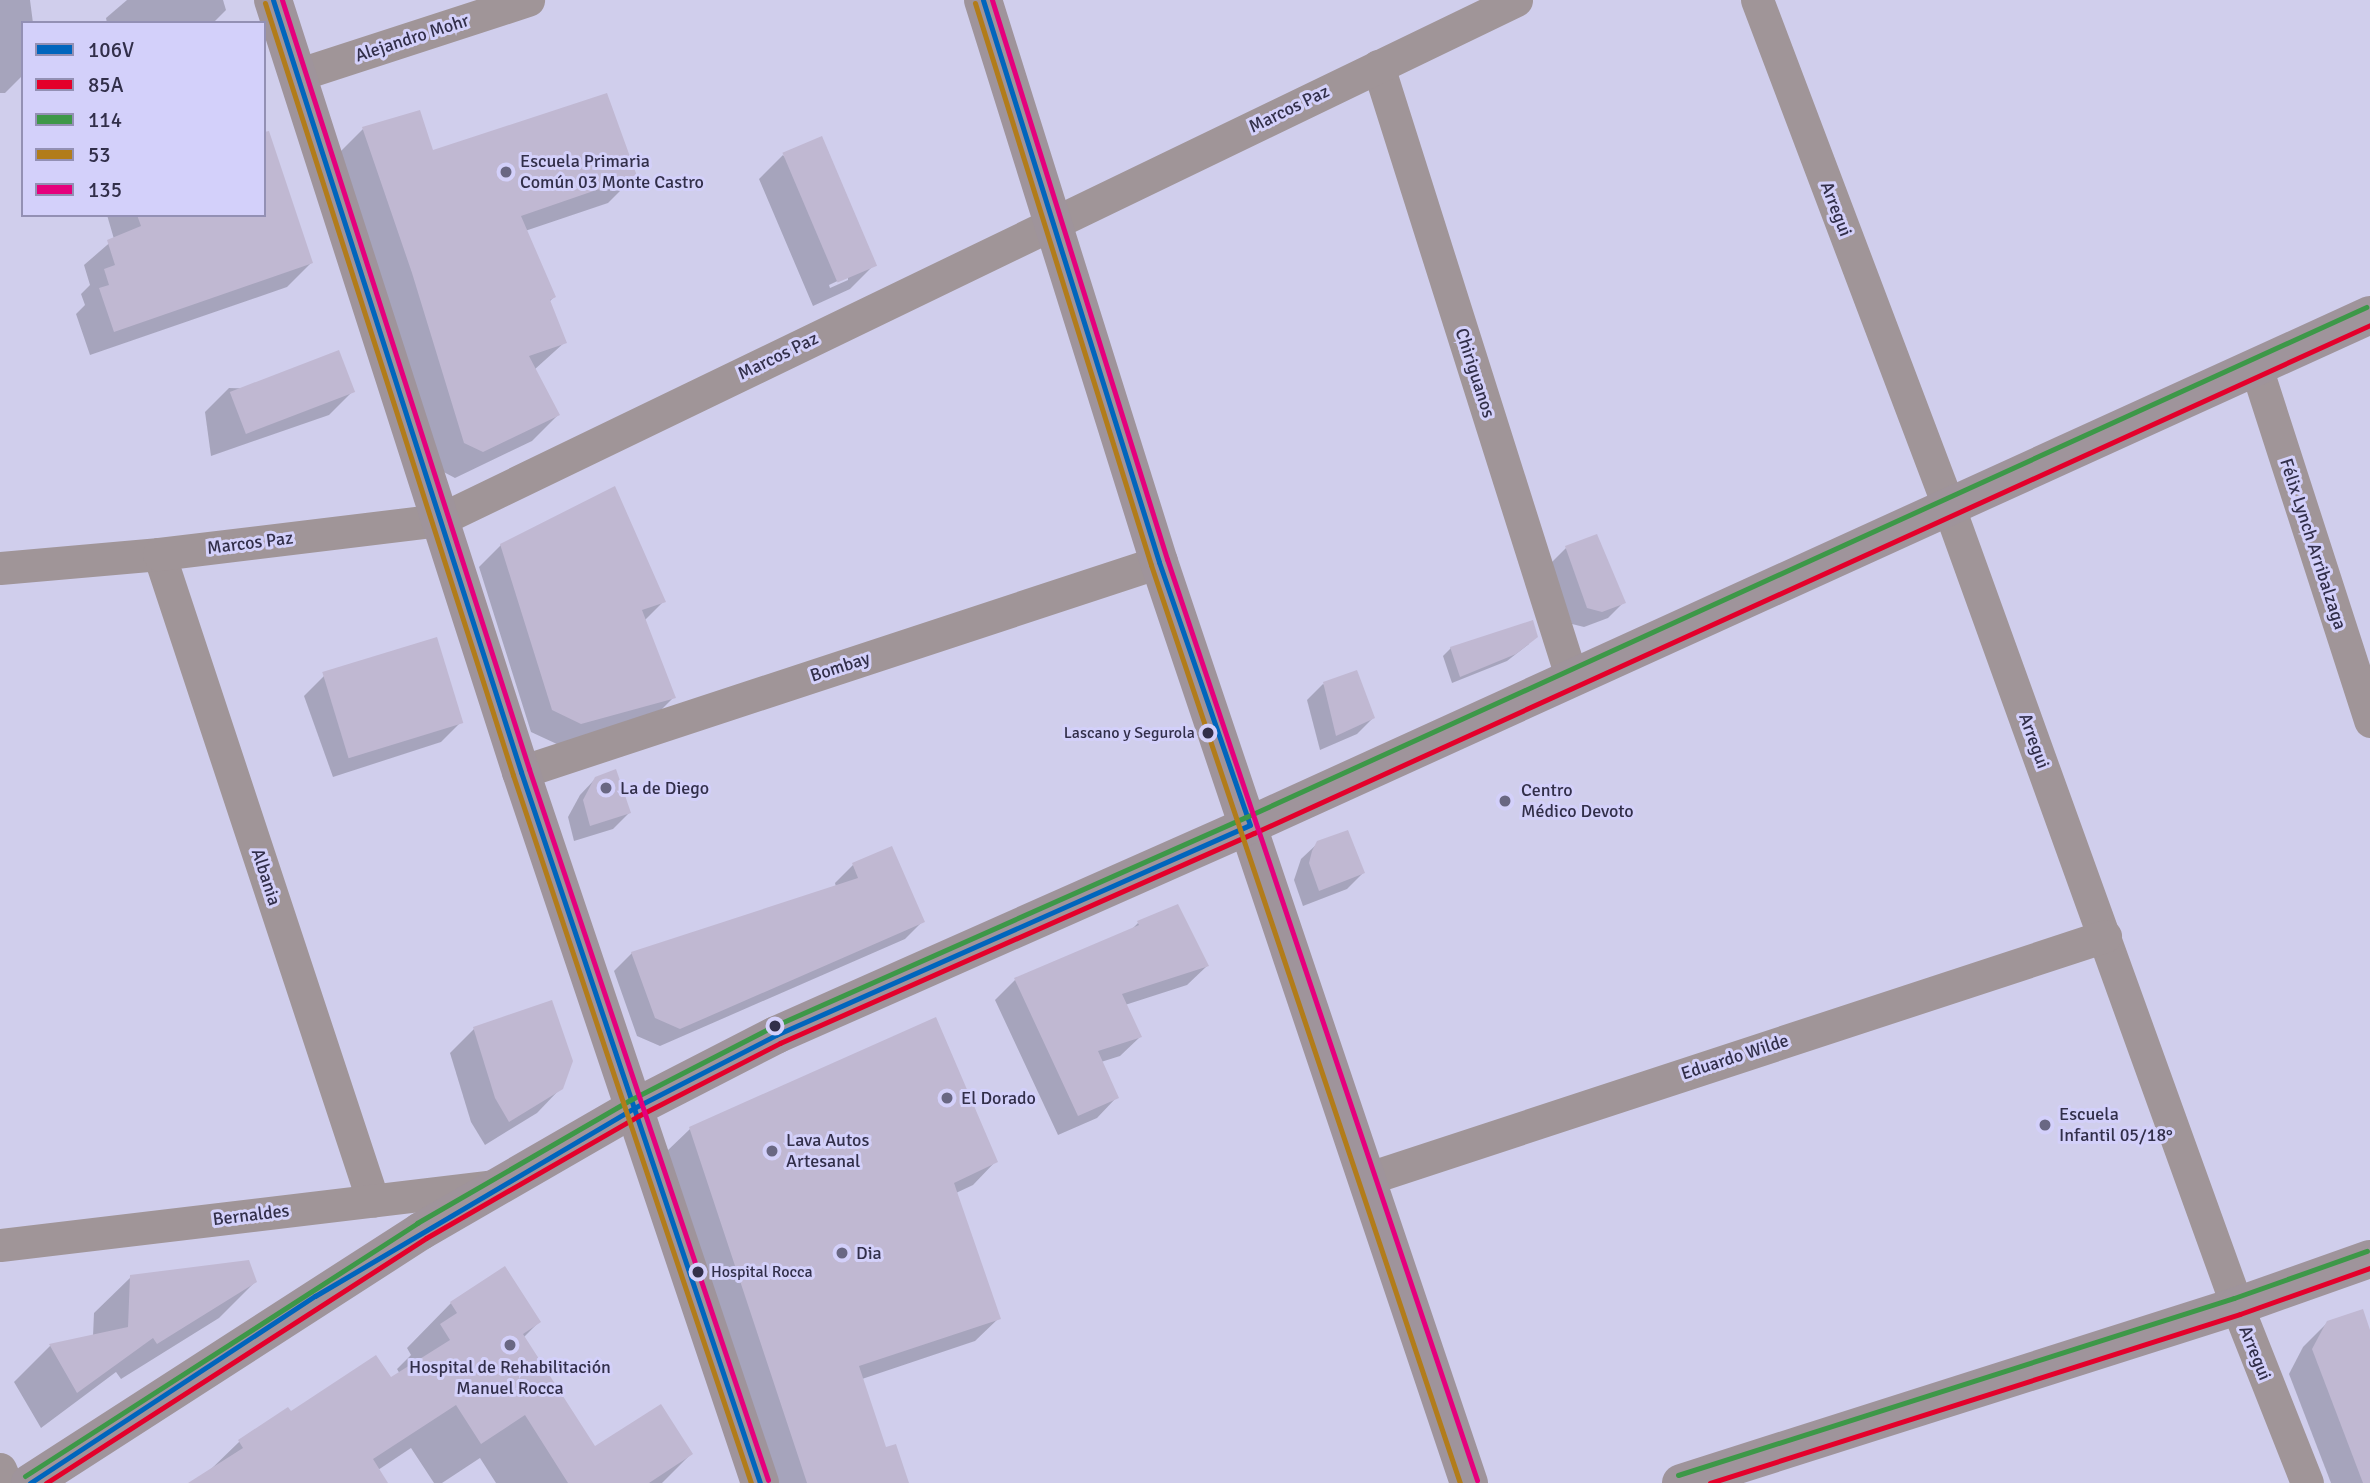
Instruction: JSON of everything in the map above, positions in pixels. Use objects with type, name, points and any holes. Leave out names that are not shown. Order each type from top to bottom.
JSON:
[{"type":"street","points":[[273,0],[520,772],[760,1483]]},
{"type":"street","name":"Alejandro Mohr","points":[[297,75],[528,0]]},
{"type":"street","points":[[983,0],[1159,562],[1250,825],[1469,1483]]},
{"type":"street","name":"Marcos Paz","points":[[0,568],[159,554],[439,520],[1516,0]]},
{"type":"street","name":"Arregui","points":[[1757,0],[1948,505],[2237,1306],[2307,1483]]},
{"type":"street","name":"Chiriguanos","points":[[1378,66],[1572,680]]},
{"type":"street","points":[[30,1483],[315,1296],[634,1108],[776,1035],[1572,680],[1948,505],[2370,315]]},
{"type":"street","name":"Félix Lynch Arribalzaga","points":[[2256,367],[2370,721]]},
{"type":"street","name":"Albania","points":[[159,554],[373,1201]]},
{"type":"street","name":"Bombay","points":[[520,772],[1159,562]]},
{"type":"street","name":"Eduardo Wilde","points":[[1366,1179],[2105,936]]},
{"type":"street","name":"Bernaldes","points":[[0,1245],[503,1185]]},
{"type":"street","points":[[1681,1483],[2237,1306],[2370,1259]]},
{"type":"street","points":[[0,1469],[6,1483]]},
{"type":"building","points":[[607,93],[637,176],[521,216],[556,297],[550,300],[567,343],[529,356],[560,415],[483,452],[464,443],[412,273],[362,127],[420,110],[433,150]]},
{"type":"building","points":[[269,131],[313,263],[114,332],[99,288],[109,285],[104,269],[115,265],[107,240],[141,226],[138,217],[266,217],[266,132]]},
{"type":"building","points":[[822,136],[877,266],[838,283],[782,153]]},
{"type":"building","points":[[339,350],[355,392],[246,434],[230,392]]},
{"type":"building","points":[[615,486],[666,602],[642,610],[676,698],[581,724],[552,710],[500,544]]},
{"type":"building","points":[[1597,534],[1626,603],[1602,612],[1587,608],[1565,546]]},
{"type":"building","points":[[1533,620],[1538,637],[1516,654],[1460,677],[1450,647]]},
{"type":"building","points":[[437,637],[463,723],[349,758],[322,672]]},
{"type":"building","points":[[1357,670],[1375,718],[1336,736],[1323,682]]},
{"type":"building","name":"La de Diego","points":[[616,769],[631,813],[590,826],[583,800],[595,777]]},
{"type":"building","points":[[1348,830],[1365,873],[1319,891],[1309,863],[1312,851],[1317,841]]},
{"type":"building","points":[[892,846],[925,922],[680,1029],[655,1018],[631,952],[858,878],[852,863]]},
{"type":"building","points":[[1178,904],[1209,966],[1122,994],[1142,1037],[1098,1051],[1119,1098],[1078,1116],[1014,978],[1139,925],[1137,921]]},
{"type":"building","points":[[552,1000],[573,1061],[563,1089],[509,1122],[495,1098],[473,1027]]},
{"type":"building","points":[[936,1017],[998,1162],[954,1183],[1001,1319],[859,1366],[886,1447],[896,1444],[909,1483],[807,1483],[689,1127]]},
{"type":"building","points":[[249,1260],[257,1282],[157,1344],[153,1338],[77,1393],[49,1344],[128,1327],[130,1275]]},
{"type":"building","points":[[505,1266],[541,1322],[523,1334],[595,1446],[661,1404],[693,1454],[649,1483],[568,1483],[525,1415],[481,1444],[456,1405],[373,1459],[388,1483],[188,1483],[243,1448],[238,1440],[288,1407],[291,1411],[376,1355],[391,1377],[450,1340],[440,1324],[457,1313],[450,1302]]},
{"type":"building","points":[[2363,1309],[2370,1330],[2370,1483],[2363,1483],[2312,1349],[2327,1321]]},
{"type":"transit line","name":"106V","points":[[273,0],[521,772],[760,1483]]},
{"type":"transit line","name":"135","points":[[282,0],[529,769],[768,1480]]},
{"type":"transit line","name":"106V","points":[[30,1483],[315,1296],[634,1108],[776,1035],[1250,825],[1159,562],[983,0]]},
{"type":"transit line","name":"135","points":[[992,0],[1167,559],[1477,1480]]},
{"type":"transit line","name":"53","points":[[265,3],[513,775],[751,1483]]},
{"type":"transit line","name":"53","points":[[975,3],[1151,565],[1460,1483]]},
{"type":"transit line","name":"114","points":[[25,1476],[417,1223],[630,1100],[772,1027],[1246,817],[2366,307]]},
{"type":"transit line","name":"85A","points":[[46,1483],[426,1238],[638,1116],[780,1043],[1254,833],[2370,325]]},
{"type":"transit line","name":"114","points":[[1678,1475],[2234,1298],[2367,1251]]},
{"type":"transit line","name":"85A","points":[[1710,1483],[2240,1314],[2370,1268]]},
{"type":"place","name":"Escuela Primaria Común 03 Monte Castro","points":[[506,172]]},
{"type":"place","name":"Lascano y Segurola","points":[[1208,733]]},
{"type":"place","name":"La de Diego","points":[[606,788]]},
{"type":"place","name":"Centro Médico Devoto","points":[[1505,801]]},
{"type":"place","name":"El Dorado","points":[[947,1098]]},
{"type":"place","name":"Escuela Infantil 05/18°","points":[[2045,1125]]},
{"type":"place","name":"Lava Autos Artesanal","points":[[772,1151]]},
{"type":"place","name":"Dia","points":[[842,1253]]},
{"type":"place","name":"Hospital Rocca","points":[[698,1272]]},
{"type":"place","name":"Hospital de Rehabilitación Manuel Rocca","points":[[510,1345]]}]
